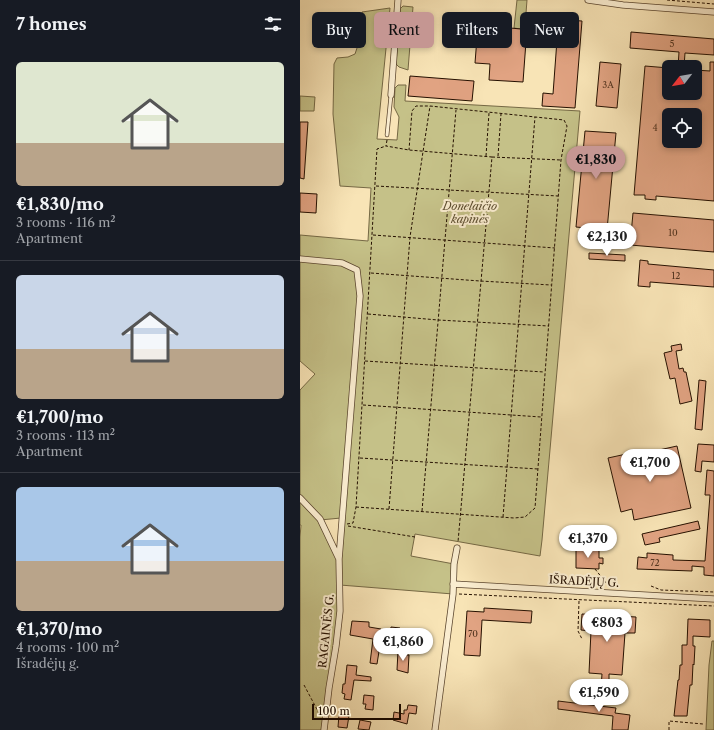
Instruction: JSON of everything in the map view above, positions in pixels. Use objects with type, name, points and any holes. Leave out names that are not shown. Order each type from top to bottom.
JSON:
[{"type":"street","points":[[391,95],[398,0]]},
{"type":"street","points":[[588,0],[623,5],[714,12]]},
{"type":"street","points":[[300,259],[342,264],[357,270],[360,296],[339,559]]},
{"type":"street","name":"RAGAINĖS G.","points":[[300,498],[320,519],[339,559],[340,611],[324,730]]},
{"type":"street","points":[[435,730],[453,594],[454,564],[457,548]]},
{"type":"street","name":"IŠRADĖJŲ G.","points":[[453,584],[714,599]]},
{"type":"lane","points":[[387,135],[391,95]]},
{"type":"path","points":[[667,0],[693,1],[714,4]]},
{"type":"path","points":[[356,507],[503,517],[526,517],[535,508],[561,160],[567,126],[564,120],[456,110],[430,106],[416,106],[412,111],[409,150]]},
{"type":"path","points":[[389,509],[406,276],[422,151],[430,106]]},
{"type":"path","points":[[422,512],[456,110]]},
{"type":"path","points":[[486,156],[489,113]]},
{"type":"path","points":[[498,157],[501,114]]},
{"type":"path","points":[[503,517],[535,117]]},
{"type":"path","points":[[386,146],[387,135]]},
{"type":"path","points":[[342,526],[353,522],[356,507],[377,149],[386,146],[409,150],[492,157],[561,160]]},
{"type":"path","points":[[457,548],[492,157]]},
{"type":"path","points":[[375,186],[558,196]]},
{"type":"path","points":[[372,235],[555,248]]},
{"type":"path","points":[[370,273],[552,285]]},
{"type":"path","points":[[368,314],[403,318],[549,326]]},
{"type":"path","points":[[365,361],[545,372]]},
{"type":"path","points":[[362,405],[542,418]]},
{"type":"path","points":[[359,458],[538,469]]},
{"type":"path","points":[[342,526],[415,537]]},
{"type":"path","points":[[596,569],[607,584]]},
{"type":"path","points":[[651,586],[661,590],[714,592]]},
{"type":"path","points":[[453,594],[714,606]]},
{"type":"path","points":[[580,600],[578,631],[582,639]]},
{"type":"path","points":[[304,686],[324,722]]},
{"type":"path","points":[[669,730],[669,721],[703,724]]},
{"type":"green space","points":[[517,0],[527,0],[526,12],[520,12],[520,29],[514,28]]},
{"type":"green space","points":[[403,6],[413,7],[413,12],[400,12],[400,9]]},
{"type":"green space","name":"Donelaičio kapinės","points":[[390,8],[390,12],[374,12],[374,48],[386,48],[377,139],[397,140],[399,117],[394,107],[395,88],[398,85],[406,85],[405,101],[580,111],[540,556],[415,534],[411,556],[454,564],[453,594],[340,585],[340,611],[324,730],[300,730],[300,390],[315,374],[300,361],[300,235],[368,241],[371,188],[340,186],[333,114],[334,64],[337,58],[348,57],[355,54],[357,48],[366,48],[366,12],[362,12]],"holes":[[[341,518],[338,558],[320,520]]]},
{"type":"green space","points":[[397,48],[410,48],[408,70],[399,67],[396,64]]},
{"type":"green space","points":[[300,96],[315,97],[314,111],[300,111]]},
{"type":"green space","points":[[712,641],[714,641],[714,730],[706,730],[709,665]]},
{"type":"building","points":[[579,21],[582,21],[575,108],[542,106],[543,93],[553,94],[556,48],[579,48]]},
{"type":"building","points":[[512,28],[520,29],[520,48],[526,48],[523,82],[489,80],[490,64],[475,63],[476,48],[512,48]]},
{"type":"building","points":[[631,32],[714,39],[714,55],[685,53],[684,60],[678,60],[679,52],[630,48]]},
{"type":"building","points":[[600,62],[621,64],[617,108],[596,106]]},
{"type":"building","points":[[710,62],[714,62],[714,201],[656,196],[656,200],[645,199],[645,195],[634,195],[645,66],[662,67],[662,100],[702,100],[702,70],[710,71]]},
{"type":"building","points":[[410,76],[474,81],[472,101],[408,96]]},
{"type":"building","points":[[300,122],[308,122],[304,179],[300,178]]},
{"type":"building","points":[[585,131],[616,133],[607,230],[576,227]]},
{"type":"building","points":[[300,193],[317,194],[316,213],[300,212]]},
{"type":"building","points":[[633,213],[714,220],[714,252],[630,245]]},
{"type":"building","points":[[589,253],[625,255],[625,261],[589,259]]},
{"type":"building","points":[[640,260],[648,261],[648,264],[714,270],[714,287],[650,282],[650,287],[638,286]]},
{"type":"building","points":[[681,344],[682,350],[676,351],[679,369],[683,368],[684,372],[686,372],[692,401],[680,404],[675,378],[670,379],[664,353],[672,351],[671,346]]},
{"type":"building","points":[[699,380],[706,381],[702,430],[695,429]]},
{"type":"building","points":[[698,444],[714,445],[714,462],[702,461],[701,472],[695,471]]},
{"type":"building","points":[[677,446],[691,508],[634,520],[632,509],[621,512],[608,458],[640,451],[641,454]]},
{"type":"building","points":[[707,470],[714,471],[714,576],[704,575],[704,567],[692,566],[692,571],[637,569],[638,557],[647,558],[647,553],[673,555],[673,560],[705,561],[710,495],[705,495]]},
{"type":"building","points":[[698,521],[700,529],[659,538],[660,542],[645,545],[642,534]]},
{"type":"building","points":[[576,549],[599,550],[599,558],[603,558],[603,564],[599,563],[599,569],[576,568]]},
{"type":"building","points":[[484,608],[532,611],[531,623],[482,620],[480,656],[464,655],[467,611],[484,612]]},
{"type":"building","points":[[582,614],[636,617],[635,633],[625,633],[622,675],[609,674],[609,688],[601,688],[602,674],[589,673],[591,631],[581,630]]},
{"type":"building","points":[[688,619],[710,620],[710,637],[693,636],[693,646],[695,646],[694,665],[693,664],[692,685],[690,685],[687,716],[674,716],[680,665],[682,665],[682,645],[687,645]]},
{"type":"building","points":[[352,621],[369,622],[369,627],[381,629],[381,634],[390,636],[391,627],[400,628],[398,644],[382,642],[380,645],[377,664],[370,663],[373,639],[350,635]]},
{"type":"building","points":[[398,651],[406,652],[406,655],[409,655],[408,673],[397,670]]},
{"type":"building","points":[[347,665],[357,666],[356,675],[371,677],[371,681],[354,680],[351,700],[344,699],[345,694],[342,693],[343,684],[345,684]]},
{"type":"building","points":[[364,695],[374,696],[373,710],[365,709],[366,704],[363,704]]},
{"type":"building","points":[[558,701],[616,708],[615,713],[630,715],[628,730],[612,730],[613,716],[558,709]]},
{"type":"building","points":[[408,705],[417,706],[416,714],[409,713],[407,724],[393,720],[394,712],[404,714],[404,710],[407,710]]},
{"type":"building","points":[[339,715],[349,716],[347,728],[338,727]]},
{"type":"building","points":[[360,720],[371,722],[369,730],[358,729]]}]
